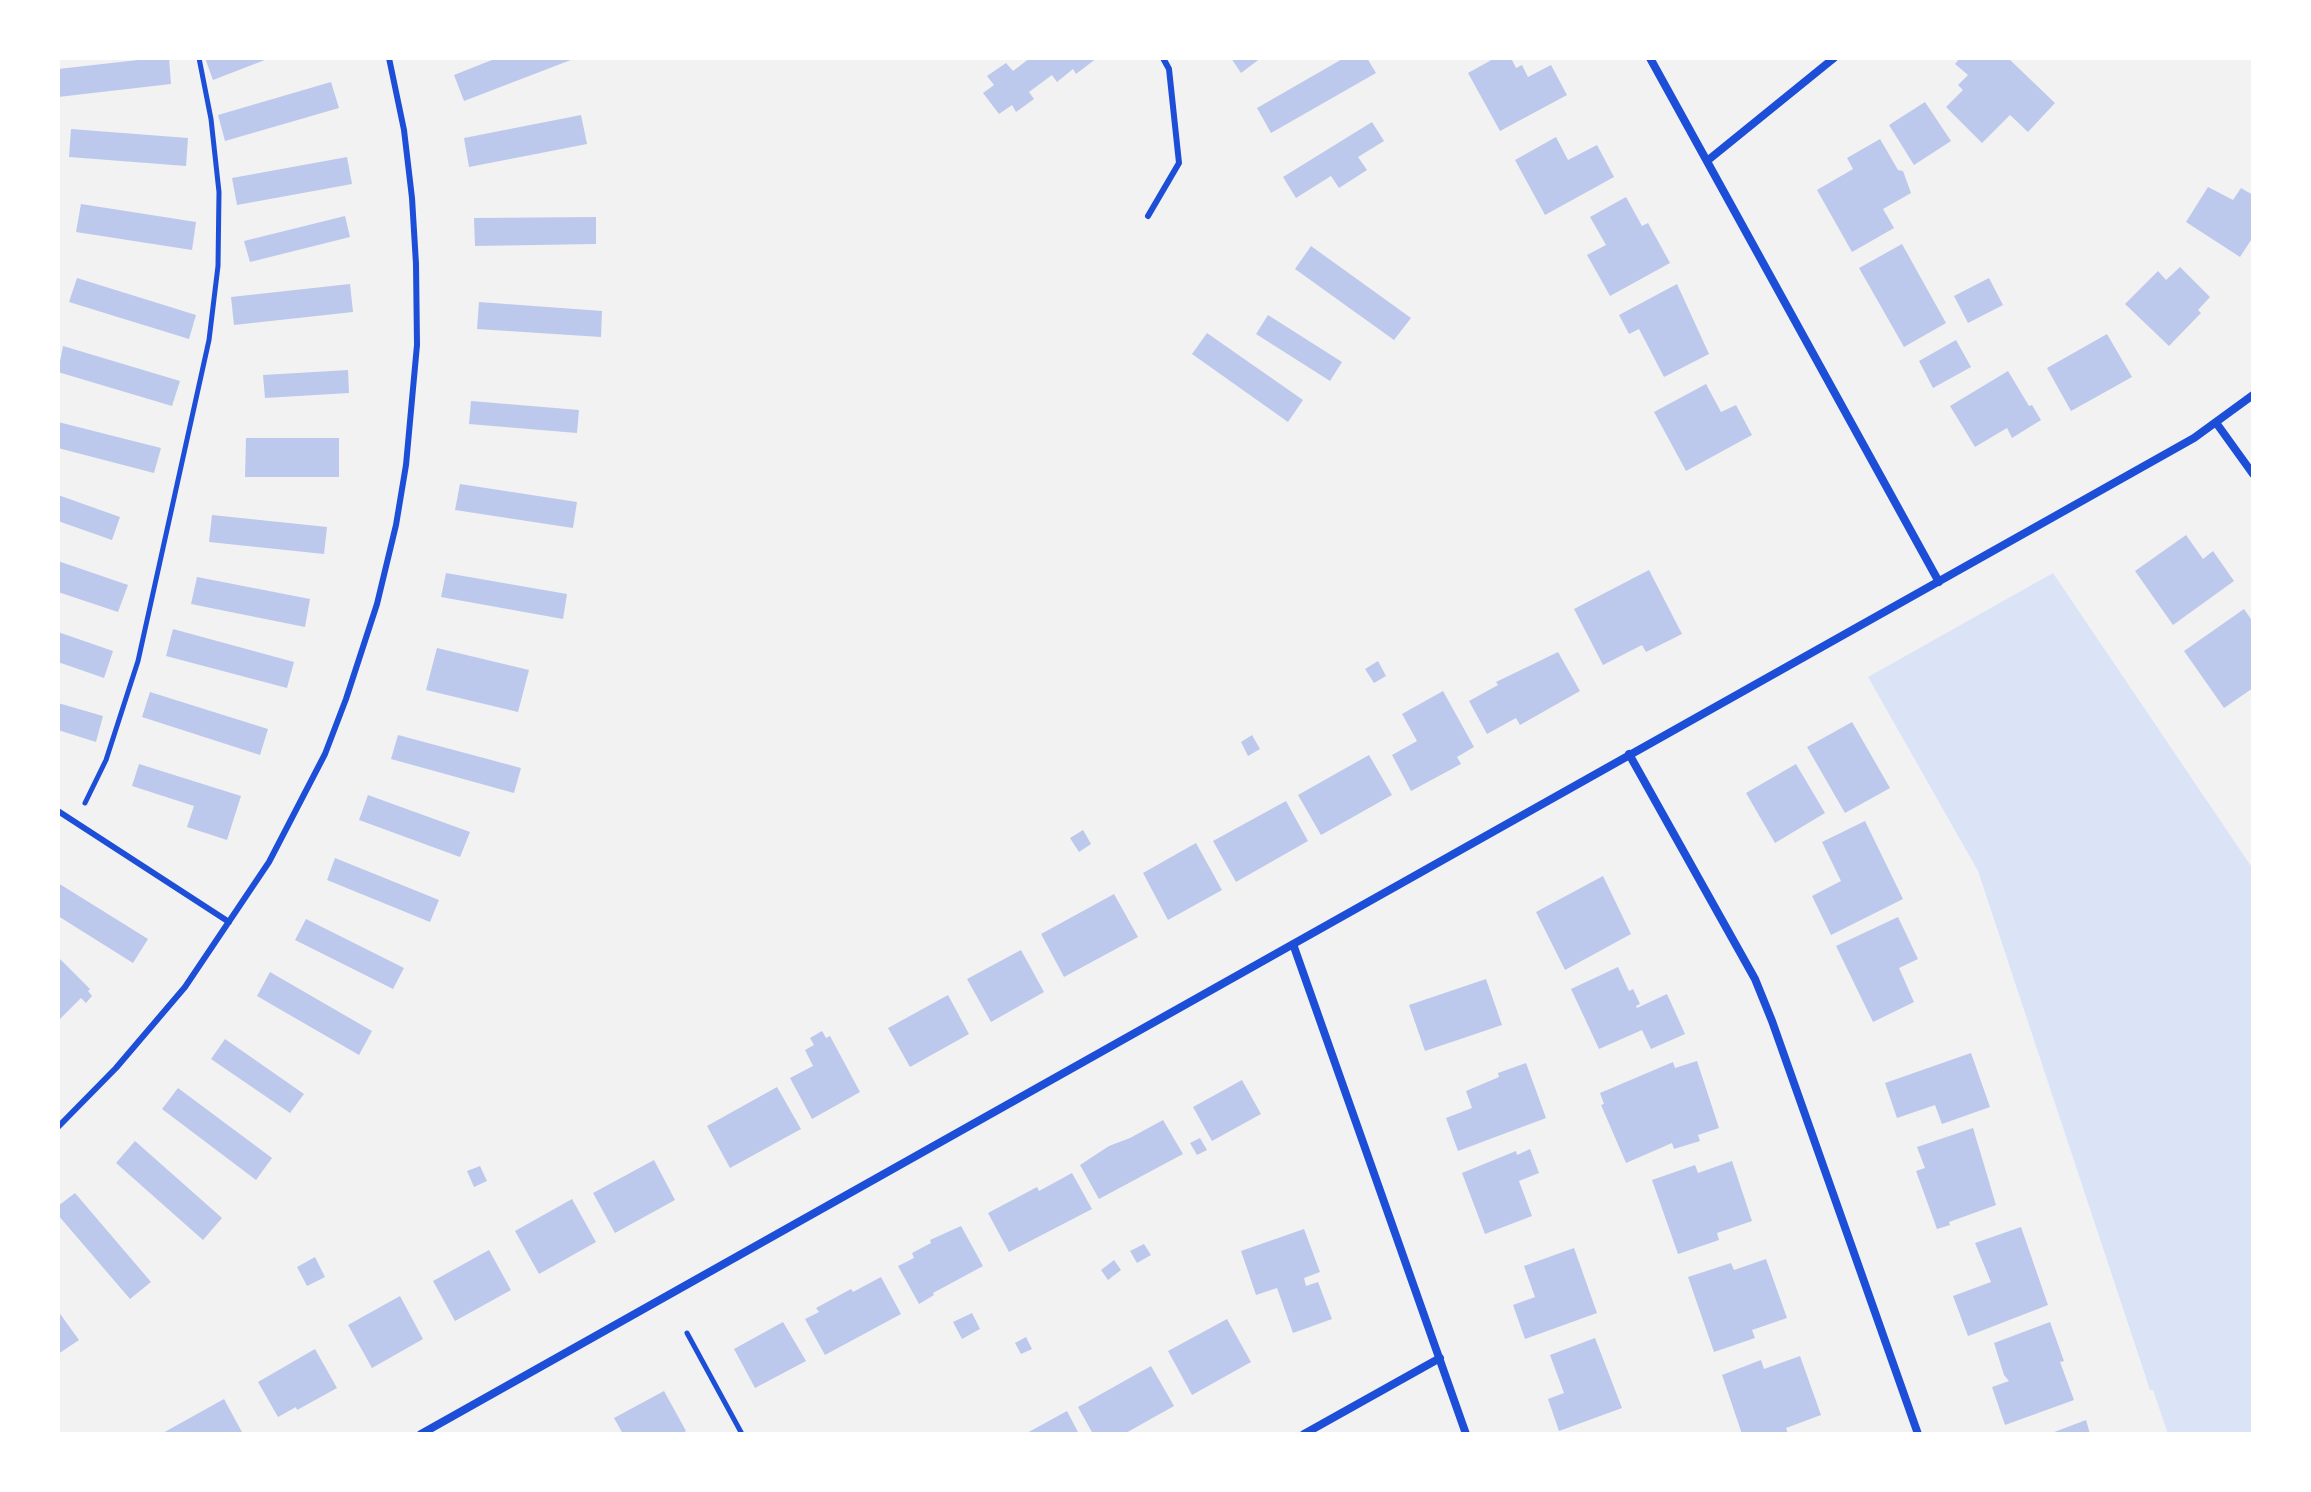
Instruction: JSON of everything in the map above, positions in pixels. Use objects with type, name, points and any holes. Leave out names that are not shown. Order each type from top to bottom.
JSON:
[{"type":"street","points":[[1650,58],[1939,582]]},
{"type":"street","points":[[1707,161],[1834,58]]},
{"type":"street","points":[[421,1434],[1939,582],[2217,424],[2253,395]]},
{"type":"street","points":[[2217,424],[2253,474]]},
{"type":"street","points":[[1629,754],[1755,979],[1918,1434]]},
{"type":"street","points":[[1293,944],[1466,1434]]},
{"type":"street","points":[[1304,1434],[1440,1358]]},
{"type":"lane","points":[[58,1127],[151,1029],[185,987],[269,862],[325,754],[377,604],[396,525],[410,435],[417,305],[412,198],[404,130],[389,58]]},
{"type":"lane","points":[[1148,216],[1179,163],[1169,69],[1163,58]]},
{"type":"lane","points":[[58,811],[229,922]]},
{"type":"path","points":[[85,803],[106,760],[138,661],[209,340],[218,266],[219,192],[211,119],[199,58]]},
{"type":"path","points":[[687,1333],[742,1434]]},
{"type":"shaded area","points":[[2053,573],[2253,869],[2253,1434],[2168,1434],[2153,1390],[2150,1390],[1978,871],[1868,677]]},
{"type":"building","points":[[169,58],[171,84],[58,97],[58,69]]},
{"type":"building","points":[[205,58],[270,58],[213,80]]},
{"type":"building","points":[[497,58],[576,58],[464,101],[454,75]]},
{"type":"building","points":[[1030,58],[1097,58],[1076,74],[1073,69],[1057,82],[1052,75],[1029,92],[1034,99],[1016,112],[1012,105],[999,114],[983,93],[994,85],[987,76],[1006,63],[1013,71]]},
{"type":"building","points":[[1231,58],[1261,58],[1241,73]]},
{"type":"building","points":[[1344,58],[1367,58],[1376,73],[1271,133],[1257,108]]},
{"type":"building","points":[[1495,58],[1511,58],[1516,68],[1522,65],[1528,77],[1551,65],[1567,95],[1500,131],[1468,73]]},
{"type":"building","points":[[1960,58],[2008,58],[2055,103],[2028,132],[2010,115],[1982,143],[1946,107],[1963,90],[1958,85],[1968,75],[1955,64]]},
{"type":"building","points":[[331,82],[339,108],[225,141],[218,115]]},
{"type":"building","points":[[1925,102],[1951,141],[1914,165],[1889,125]]},
{"type":"building","points":[[581,115],[587,144],[469,167],[464,138]]},
{"type":"building","points":[[1372,122],[1384,141],[1358,157],[1367,170],[1339,188],[1331,176],[1296,198],[1283,177]]},
{"type":"building","points":[[71,129],[188,138],[186,166],[69,157]]},
{"type":"building","points":[[1556,137],[1568,160],[1597,145],[1614,177],[1545,215],[1515,160]]},
{"type":"building","points":[[1880,139],[1898,170],[1903,171],[1911,193],[1883,209],[1894,228],[1852,252],[1817,190],[1853,169],[1847,158]]},
{"type":"building","points":[[347,157],[352,184],[237,205],[232,178]]},
{"type":"building","points":[[2208,187],[2233,200],[2241,188],[2253,195],[2253,237],[2240,257],[2186,222]]},
{"type":"building","points":[[1626,197],[1642,226],[1648,223],[1670,263],[1610,296],[1587,255],[1606,245],[1590,217]]},
{"type":"building","points":[[81,204],[196,222],[192,250],[76,232]]},
{"type":"building","points":[[345,216],[350,237],[250,262],[244,241]]},
{"type":"building","points":[[596,217],[596,244],[475,246],[474,218]]},
{"type":"building","points":[[1902,244],[1946,323],[1904,347],[1859,268]]},
{"type":"building","points":[[1311,246],[1411,318],[1394,340],[1295,269]]},
{"type":"building","points":[[2180,267],[2210,297],[2198,310],[2201,313],[2169,346],[2125,304],[2158,271],[2166,280]]},
{"type":"building","points":[[77,278],[196,315],[189,339],[69,302]]},
{"type":"building","points":[[1989,278],[2003,305],[1968,323],[1954,296]]},
{"type":"building","points":[[350,284],[353,312],[234,325],[231,297]]},
{"type":"building","points":[[1677,284],[1709,354],[1664,377],[1639,329],[1629,334],[1619,315]]},
{"type":"building","points":[[479,302],[602,311],[601,337],[477,329]]},
{"type":"building","points":[[1268,315],[1342,362],[1330,381],[1256,334]]},
{"type":"building","points":[[1207,333],[1303,400],[1288,422],[1192,354]]},
{"type":"building","points":[[2107,334],[2132,377],[2071,411],[2047,368]]},
{"type":"building","points":[[1956,340],[1971,367],[1933,388],[1919,361]]},
{"type":"building","points":[[63,346],[180,381],[172,406],[58,372]]},
{"type":"building","points":[[348,370],[349,393],[265,398],[263,375]]},
{"type":"building","points":[[2008,371],[2041,420],[2012,438],[2007,428],[1975,447],[1950,406]]},
{"type":"building","points":[[1706,384],[1721,412],[1736,405],[1752,435],[1686,471],[1654,412]]},
{"type":"building","points":[[471,401],[579,410],[577,433],[469,424]]},
{"type":"building","points":[[58,422],[161,448],[154,473],[58,448]]},
{"type":"building","points":[[246,438],[339,438],[339,477],[245,477]]},
{"type":"building","points":[[460,484],[577,502],[573,528],[455,510]]},
{"type":"building","points":[[58,495],[120,517],[112,540],[58,521]]},
{"type":"building","points":[[212,515],[327,527],[324,554],[209,542]]},
{"type":"building","points":[[2186,535],[2203,559],[2213,551],[2234,581],[2173,625],[2135,571]]},
{"type":"building","points":[[58,561],[128,585],[118,612],[58,592]]},
{"type":"building","points":[[1649,570],[1682,634],[1646,652],[1642,645],[1603,665],[1574,609]]},
{"type":"building","points":[[446,573],[567,594],[563,619],[441,597]]},
{"type":"building","points":[[197,577],[310,599],[305,627],[191,604]]},
{"type":"building","points":[[2244,609],[2253,622],[2253,688],[2224,708],[2184,651]]},
{"type":"building","points":[[173,629],[294,662],[287,688],[166,656]]},
{"type":"building","points":[[58,632],[113,651],[104,678],[58,662]]},
{"type":"building","points":[[437,648],[529,670],[518,712],[426,690]]},
{"type":"building","points":[[1558,652],[1580,691],[1520,725],[1516,718],[1487,734],[1469,701],[1498,685],[1496,682]]},
{"type":"building","points":[[1378,661],[1386,676],[1374,683],[1365,669]]},
{"type":"building","points":[[1443,691],[1474,747],[1457,757],[1461,764],[1411,791],[1392,755],[1417,741],[1402,714]]},
{"type":"building","points":[[150,692],[268,729],[260,755],[142,717]]},
{"type":"building","points":[[58,703],[103,716],[96,742],[58,730]]},
{"type":"building","points":[[1852,722],[1890,788],[1845,813],[1807,747]]},
{"type":"building","points":[[398,735],[521,768],[514,793],[391,759]]},
{"type":"building","points":[[1252,735],[1260,749],[1248,756],[1241,742]]},
{"type":"building","points":[[1369,755],[1392,795],[1321,835],[1298,795]]},
{"type":"building","points":[[139,764],[241,796],[227,840],[187,827],[194,806],[132,786]]},
{"type":"building","points":[[1796,764],[1825,813],[1775,843],[1746,793]]},
{"type":"building","points":[[368,795],[470,832],[460,857],[359,820]]},
{"type":"building","points":[[1286,801],[1308,841],[1236,882],[1213,841]]},
{"type":"building","points":[[1865,821],[1903,899],[1831,935],[1812,896],[1841,881],[1822,842]]},
{"type":"building","points":[[1083,830],[1091,844],[1079,852],[1070,838]]},
{"type":"building","points":[[1196,843],[1222,890],[1168,920],[1143,873]]},
{"type":"building","points":[[335,858],[439,900],[430,922],[327,880]]},
{"type":"building","points":[[1603,876],[1631,934],[1565,970],[1536,912]]},
{"type":"building","points":[[58,883],[148,939],[133,963],[58,916]]},
{"type":"building","points":[[1114,894],[1138,937],[1064,977],[1041,934]]},
{"type":"building","points":[[1898,917],[1918,959],[1899,968],[1914,1002],[1873,1022],[1836,946]]},
{"type":"building","points":[[306,919],[404,968],[393,989],[295,940]]},
{"type":"building","points":[[1021,950],[1044,992],[991,1022],[967,979]]},
{"type":"building","points":[[58,957],[90,989],[88,991],[92,996],[86,1003],[81,998],[58,1021]]},
{"type":"building","points":[[1618,967],[1629,991],[1633,989],[1640,1004],[1637,1008],[1667,994],[1685,1034],[1651,1049],[1642,1030],[1599,1049],[1571,989]]},
{"type":"building","points":[[270,972],[372,1031],[359,1055],[257,996]]},
{"type":"building","points":[[1486,979],[1502,1025],[1425,1051],[1409,1005]]},
{"type":"building","points":[[948,995],[969,1034],[910,1067],[888,1028]]},
{"type":"building","points":[[822,1031],[826,1038],[830,1036],[860,1092],[812,1119],[790,1078],[813,1066],[805,1050],[814,1045],[810,1038]]},
{"type":"building","points":[[225,1039],[304,1094],[290,1113],[211,1059]]},
{"type":"building","points":[[1971,1053],[1990,1107],[1942,1124],[1935,1105],[1897,1118],[1885,1083]]},
{"type":"building","points":[[1697,1061],[1719,1128],[1698,1135],[1700,1141],[1674,1149],[1672,1143],[1626,1163],[1601,1105],[1604,1104],[1600,1093],[1673,1062],[1675,1068]]},
{"type":"building","points":[[1526,1063],[1546,1118],[1458,1151],[1446,1118],[1472,1108],[1466,1091],[1499,1077],[1498,1073]]},
{"type":"building","points":[[1242,1080],[1261,1114],[1212,1141],[1193,1107]]},
{"type":"building","points":[[777,1087],[801,1129],[730,1168],[707,1126]]},
{"type":"building","points":[[178,1088],[272,1158],[256,1180],[162,1109]]},
{"type":"building","points":[[1163,1120],[1183,1154],[1099,1199],[1080,1165],[1109,1146]]},
{"type":"building","points":[[1973,1128],[1996,1205],[1937,1229],[1916,1171],[1925,1168],[1917,1147]]},
{"type":"building","points":[[1200,1138],[1207,1150],[1197,1155],[1190,1143]]},
{"type":"building","points":[[135,1141],[222,1218],[203,1240],[116,1163]]},
{"type":"building","points":[[1530,1149],[1539,1173],[1519,1181],[1532,1216],[1485,1234],[1462,1173],[1516,1151],[1517,1155]]},
{"type":"building","points":[[654,1160],[675,1200],[615,1233],[593,1193]]},
{"type":"building","points":[[1732,1161],[1752,1221],[1717,1233],[1719,1240],[1678,1254],[1652,1180],[1695,1165],[1698,1173]]},
{"type":"building","points":[[480,1166],[487,1181],[474,1187],[467,1171]]},
{"type":"building","points":[[1072,1173],[1092,1209],[1009,1252],[988,1213],[1037,1187],[1039,1191]]},
{"type":"building","points":[[75,1193],[151,1282],[130,1299],[58,1215],[58,1206]]},
{"type":"building","points":[[572,1199],[596,1242],[539,1274],[515,1231]]},
{"type":"building","points":[[961,1226],[983,1266],[919,1304],[898,1266],[914,1258],[912,1253],[931,1243],[930,1240]]},
{"type":"building","points":[[2021,1227],[2048,1305],[1968,1336],[1953,1296],[1991,1282],[1975,1243]]},
{"type":"building","points":[[1304,1229],[1320,1272],[1304,1278],[1306,1286],[1318,1282],[1332,1319],[1293,1333],[1277,1288],[1256,1295],[1241,1251]]},
{"type":"building","points":[[1144,1244],[1151,1255],[1137,1263],[1130,1251]]},
{"type":"building","points":[[1574,1248],[1597,1313],[1525,1339],[1513,1305],[1535,1297],[1524,1266]]},
{"type":"building","points":[[489,1250],[511,1290],[455,1321],[433,1281]]},
{"type":"building","points":[[315,1257],[325,1277],[307,1286],[297,1267]]},
{"type":"building","points":[[1766,1259],[1787,1318],[1752,1330],[1755,1338],[1714,1352],[1688,1277],[1731,1263],[1734,1270]]},
{"type":"building","points":[[1114,1260],[1121,1270],[1108,1280],[1101,1270]]},
{"type":"building","points":[[881,1277],[901,1314],[825,1355],[805,1319],[819,1312],[816,1308]]},
{"type":"building","points":[[400,1296],[423,1339],[372,1368],[348,1325]]},
{"type":"building","points":[[58,1311],[79,1340],[58,1354]]},
{"type":"building","points":[[972,1313],[980,1329],[962,1339],[953,1322]]},
{"type":"building","points":[[1227,1319],[1251,1362],[1192,1395],[1168,1351]]},
{"type":"building","points":[[783,1322],[806,1361],[755,1388],[734,1349]]},
{"type":"building","points":[[2050,1322],[2074,1400],[2005,1425],[1992,1387],[2009,1381],[2004,1375],[1994,1343]]},
{"type":"building","points":[[1026,1337],[1032,1349],[1021,1354],[1015,1343]]},
{"type":"building","points":[[1595,1338],[1622,1408],[1559,1431],[1548,1399],[1564,1393],[1550,1355]]},
{"type":"building","points":[[315,1349],[337,1388],[278,1417],[258,1382]]},
{"type":"building","points":[[1800,1356],[1821,1415],[1786,1428],[1788,1434],[1742,1434],[1722,1375],[1761,1360],[1764,1369]]},
{"type":"building","points":[[1151,1366],[1174,1406],[1124,1434],[1093,1434],[1078,1407]]},
{"type":"building","points":[[664,1391],[686,1431],[681,1434],[623,1434],[614,1418]]},
{"type":"building","points":[[224,1399],[243,1434],[161,1434]]},
{"type":"building","points":[[1067,1411],[1079,1434],[1025,1434]]},
{"type":"building","points":[[2086,1420],[2090,1434],[2049,1434]]}]
